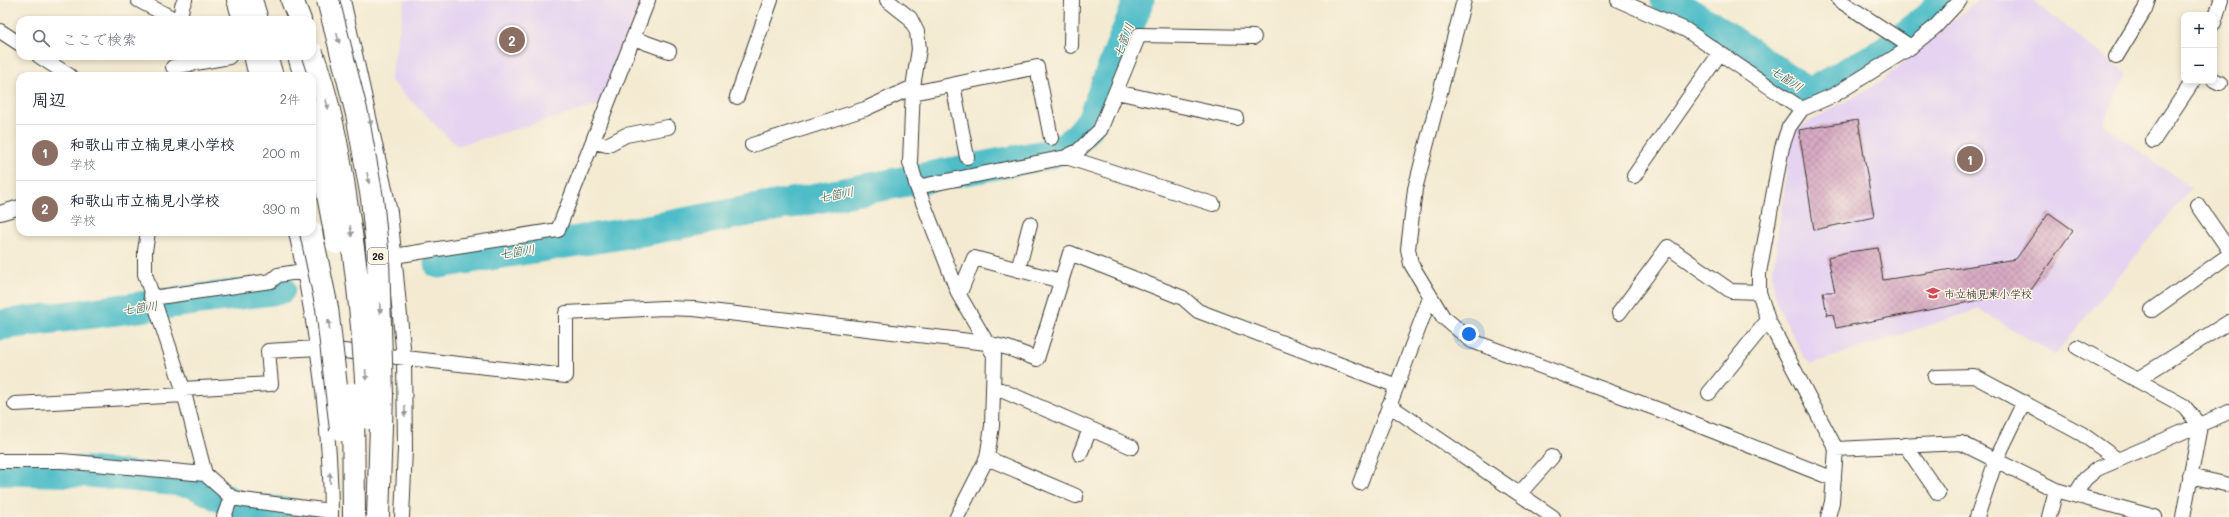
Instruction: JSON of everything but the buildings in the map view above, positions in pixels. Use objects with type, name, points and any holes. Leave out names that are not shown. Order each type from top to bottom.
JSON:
[{"type":"highway","points":[[251,0],[255,16]]},
{"type":"highway","points":[[285,0],[289,16]]},
{"type":"highway","points":[[292,0],[298,16]]},
{"type":"highway","name":"26","points":[[328,0],[356,114],[372,198],[378,258],[382,396],[378,517]]},
{"type":"highway","points":[[267,60],[271,72]]},
{"type":"highway","points":[[300,60],[303,72]]},
{"type":"highway","name":"26","points":[[315,60],[321,76],[341,165],[360,297],[367,397],[372,517]]},
{"type":"highway","points":[[316,129],[335,222],[346,305],[353,397],[354,517]]},
{"type":"highway","points":[[311,236],[327,308],[343,444],[335,515]]},
{"type":"street","points":[[138,0],[168,16]]},
{"type":"street","points":[[181,16],[185,0]]},
{"type":"street","points":[[234,0],[239,16]]},
{"type":"street","points":[[342,0],[390,212],[404,358],[405,449],[402,517]]},
{"type":"street","points":[[394,256],[558,230],[648,0]]},
{"type":"street","points":[[737,97],[771,0]]},
{"type":"street","points":[[887,0],[910,18],[917,32],[920,49],[913,90],[910,162],[915,180],[959,295],[994,355],[994,387],[987,458],[959,516]]},
{"type":"street","points":[[1070,46],[1072,0]]},
{"type":"street","points":[[1464,0],[1415,189],[1408,249],[1411,264],[1430,298],[1443,317],[1472,341],[1664,412],[1834,479]]},
{"type":"street","points":[[1618,0],[1670,22],[1720,53],[1802,109]]},
{"type":"street","points":[[1839,0],[1903,42]]},
{"type":"street","points":[[1828,517],[1834,479],[1836,449],[1768,320],[1759,292],[1760,273],[1782,147],[1789,127],[1802,109],[1834,95],[1903,42],[1935,27],[1960,0]]},
{"type":"street","points":[[2116,57],[2145,9],[2148,0]]},
{"type":"street","points":[[2217,13],[2221,0]]},
{"type":"street","points":[[0,31],[16,41]]},
{"type":"street","points":[[915,180],[1066,157],[1078,151],[1100,130],[1140,35],[1254,37]]},
{"type":"street","points":[[633,38],[669,51]]},
{"type":"street","points":[[1634,176],[1720,53]]},
{"type":"street","points":[[45,60],[64,72]]},
{"type":"street","points":[[173,66],[210,60]]},
{"type":"street","points":[[252,60],[255,72]]},
{"type":"street","points":[[752,145],[865,110],[913,90],[953,85],[1037,67],[1051,138]]},
{"type":"street","points":[[2154,141],[2191,84]]},
{"type":"street","points":[[953,85],[967,157]]},
{"type":"street","points":[[1116,92],[1236,118]]},
{"type":"street","points":[[592,142],[607,145],[626,135],[668,127]]},
{"type":"street","points":[[1066,157],[1214,204]]},
{"type":"street","points":[[2198,205],[2229,250]]},
{"type":"street","points":[[0,213],[16,208]]},
{"type":"street","points":[[1018,270],[1030,224]]},
{"type":"street","points":[[147,236],[145,251],[145,274],[156,314],[184,392],[205,474],[228,505],[243,500],[335,515],[317,348],[297,236]]},
{"type":"street","points":[[1619,313],[1668,247],[1731,291],[1759,292]]},
{"type":"street","points":[[15,404],[271,384],[268,351],[317,348],[566,376],[566,313],[664,308],[694,309],[987,343],[1008,348],[1037,359],[1070,254],[1183,298],[1198,311],[1397,386]]},
{"type":"street","points":[[2152,310],[2229,255]]},
{"type":"street","points":[[959,295],[974,258],[1061,281]]},
{"type":"street","points":[[152,297],[271,281],[278,275],[304,271]]},
{"type":"street","points":[[1360,483],[1430,298]]},
{"type":"street","points":[[1709,393],[1768,320]]},
{"type":"street","points":[[2136,380],[2229,322]]},
{"type":"street","points":[[2077,347],[2184,406],[2200,426],[2183,517]]},
{"type":"street","points":[[1935,377],[1974,376],[2082,434],[2118,460]]},
{"type":"street","points":[[994,387],[1132,448]]},
{"type":"street","points":[[1976,517],[1996,460],[2024,402]]},
{"type":"street","points":[[1389,405],[1553,517]]},
{"type":"street","points":[[2075,495],[2086,478],[2097,469],[2200,426],[2229,412]]},
{"type":"street","points":[[1080,454],[1090,429]]},
{"type":"street","points":[[1836,449],[1961,443],[2056,490],[2134,514],[2155,517]]},
{"type":"street","points":[[1905,445],[1938,493]]},
{"type":"street","points":[[1519,494],[1552,457]]},
{"type":"street","points":[[987,458],[1076,496]]},
{"type":"street","points":[[0,461],[62,461],[205,474]]},
{"type":"street","points":[[2190,476],[2229,485]]},
{"type":"street","points":[[2049,517],[2056,490]]},
{"type":"shaded area","points":[[405,0],[641,0],[600,105],[457,146],[390,80]]},
{"type":"shaded area","points":[[1978,0],[2032,0],[2127,74],[2103,124],[2191,188],[2055,355],[1979,309],[1810,364],[1803,356],[1776,301],[1772,275],[1793,131],[1880,82]]},
{"type":"waterway","name":"七箇川","points":[[439,263],[647,230],[1045,155],[1053,152],[1067,146],[1077,138],[1092,120],[1139,0]]},
{"type":"waterway","name":"七箇川","points":[[1666,0],[1709,25],[1805,91],[1812,92],[1884,53],[1930,16],[1944,0]]},
{"type":"waterway","name":"七箇川","points":[[0,325],[280,289]]},
{"type":"waterway","points":[[0,470],[89,472],[191,482],[239,506],[305,516]]},
{"type":"place","name":"和歌山市立楠見小学校","points":[[512,40]]},
{"type":"place","name":"和歌山市立楠見東小学校","points":[[1970,159]]},
{"type":"place","name":"市立楠見東小学校","points":[[1933,293]]}]
